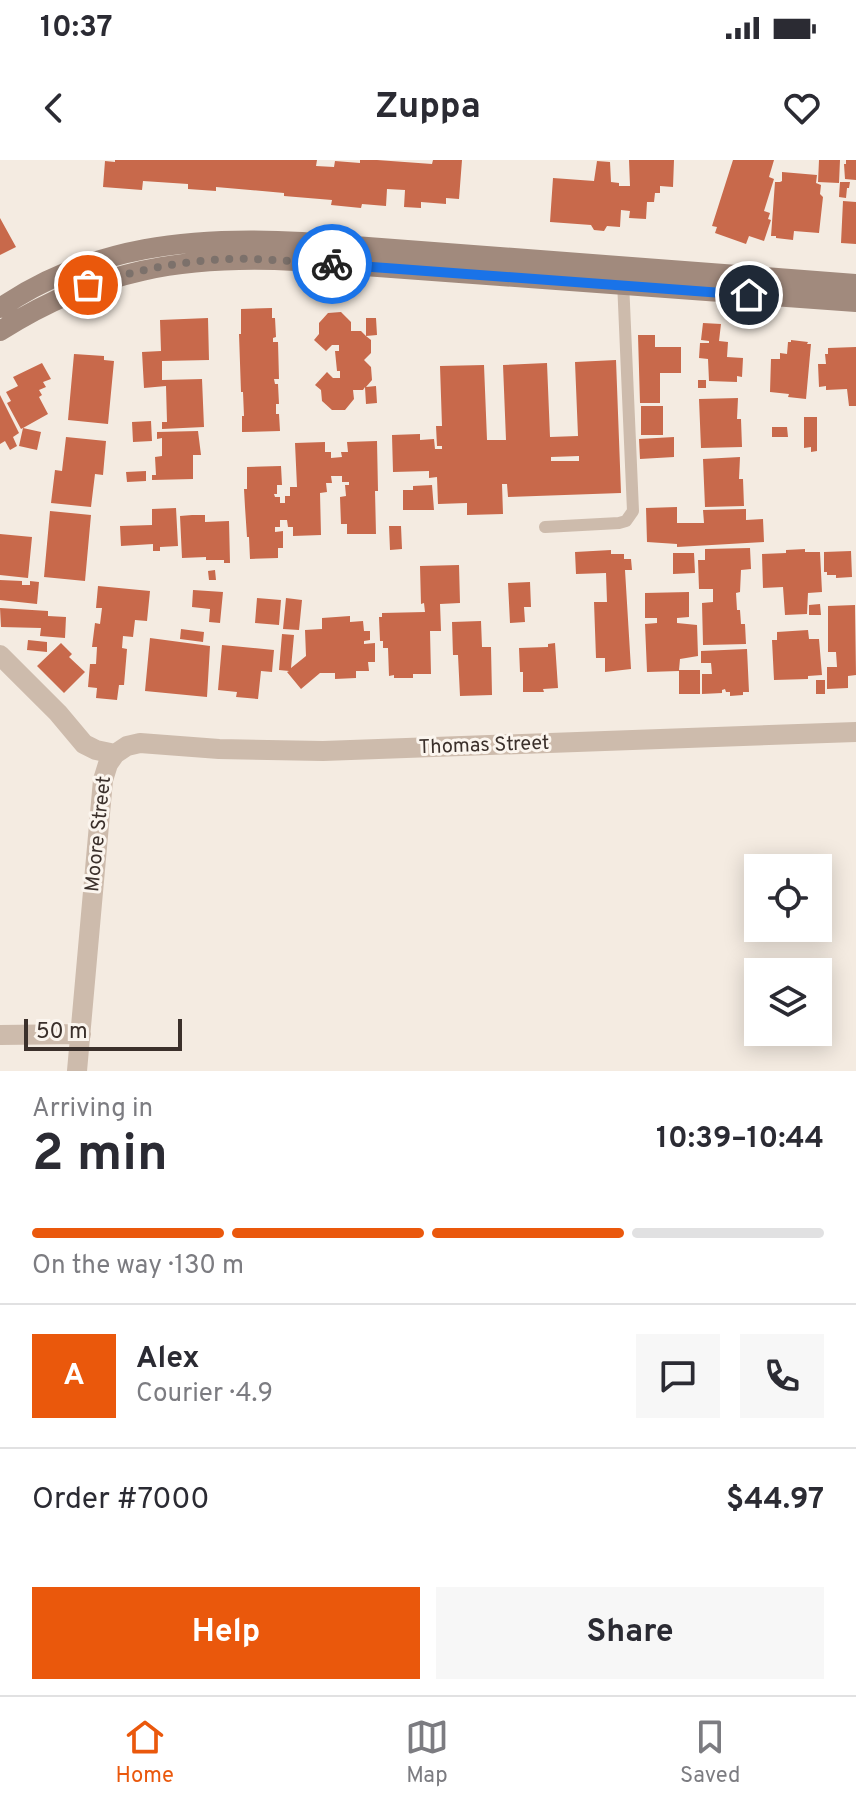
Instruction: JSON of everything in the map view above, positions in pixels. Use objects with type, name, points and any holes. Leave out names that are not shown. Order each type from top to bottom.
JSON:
[{"type":"street","points":[[0,308],[51,279],[127,252],[183,242],[247,239],[856,302]]},
{"type":"street","points":[[0,331],[49,303],[97,282],[163,266],[226,259],[856,284]]},
{"type":"street","name":"Moore Street","points":[[0,655],[84,744],[115,754],[103,780],[77,1071]]},
{"type":"street","name":"Thomas Street","points":[[115,754],[127,746],[140,743],[219,749],[323,751],[856,732]]},
{"type":"street","points":[[0,1035],[81,1034]]},
{"type":"lane","points":[[545,527],[619,523],[626,521],[633,511],[623,276]]},
{"type":"building","points":[[317,160],[316,166],[334,167],[335,161],[432,164],[433,160],[462,160],[459,199],[446,198],[446,204],[421,202],[421,208],[404,207],[405,190],[387,189],[386,206],[362,204],[361,208],[331,205],[332,200],[284,196],[284,193],[216,187],[216,191],[188,189],[188,184],[143,181],[142,190],[103,187],[105,161]]},
{"type":"building","points":[[629,160],[674,160],[673,187],[660,186],[660,193],[655,193],[654,202],[647,202],[646,219],[629,218],[630,211],[621,210],[620,227],[607,226],[604,231],[594,230],[591,225],[550,222],[553,178],[594,181],[597,161],[610,162],[611,182],[630,186]]},
{"type":"building","points":[[733,160],[774,160],[769,177],[774,179],[764,211],[770,213],[768,219],[771,220],[764,241],[749,236],[746,244],[715,233],[717,227],[712,226]]},
{"type":"building","points":[[819,160],[840,160],[839,183],[818,182]]},
{"type":"building","points":[[846,160],[856,160],[856,180],[845,179]]},
{"type":"building","points":[[782,172],[817,175],[816,183],[821,185],[820,194],[823,197],[819,233],[794,231],[793,240],[771,236],[775,182],[782,181]]},
{"type":"building","points":[[840,182],[850,182],[846,198],[839,197]]},
{"type":"building","points":[[843,201],[856,202],[856,244],[841,243]]},
{"type":"building","points":[[0,218],[16,247],[0,255]]},
{"type":"building","points":[[272,308],[276,337],[273,342],[278,342],[279,379],[274,379],[278,384],[276,414],[279,414],[280,431],[242,432],[241,309]]},
{"type":"building","points":[[341,312],[351,322],[351,331],[361,331],[371,340],[371,353],[364,360],[371,367],[372,380],[366,387],[376,386],[377,403],[366,404],[365,387],[363,390],[353,390],[354,399],[345,410],[332,410],[322,401],[321,390],[315,385],[327,372],[333,378],[340,378],[335,351],[339,351],[339,345],[332,345],[326,351],[314,340],[319,334],[319,323],[328,313]]},
{"type":"building","points":[[208,318],[209,360],[162,361],[162,380],[202,379],[204,427],[162,429],[162,422],[167,422],[166,386],[144,388],[142,352],[161,351],[160,320]]},
{"type":"building","points":[[366,318],[376,318],[377,335],[366,336]]},
{"type":"building","points":[[703,323],[721,324],[719,341],[728,342],[727,357],[743,358],[742,377],[737,376],[737,382],[709,381],[708,359],[699,358],[700,343],[709,343],[701,340]]},
{"type":"building","points":[[638,335],[655,335],[655,347],[681,347],[681,373],[660,373],[660,403],[640,403]]},
{"type":"building","points":[[791,340],[811,344],[806,399],[770,392],[771,359],[780,359],[780,353],[787,354]]},
{"type":"building","points":[[856,347],[856,406],[849,406],[847,389],[826,390],[826,386],[819,387],[818,364],[826,364],[828,348]]},
{"type":"building","points":[[74,354],[104,356],[104,360],[114,361],[108,424],[68,420]]},
{"type":"building","points":[[616,360],[621,493],[508,497],[507,484],[502,484],[503,514],[467,515],[467,503],[438,504],[437,477],[429,478],[429,471],[393,472],[392,435],[420,434],[420,440],[434,439],[435,449],[442,449],[442,446],[437,446],[436,426],[442,426],[440,366],[484,365],[487,440],[506,440],[503,365],[547,363],[550,437],[578,436],[575,362]],"holes":[[[579,456],[579,461],[551,461],[551,457]]]},
{"type":"building","points":[[42,363],[51,379],[43,382],[46,387],[39,390],[42,395],[39,397],[48,414],[21,429],[7,403],[11,401],[6,392],[18,386],[13,377]]},
{"type":"building","points":[[698,380],[706,380],[706,388],[698,388]]},
{"type":"building","points":[[0,395],[19,433],[13,437],[17,446],[10,450],[5,441],[0,444]]},
{"type":"building","points":[[738,398],[737,419],[741,419],[742,447],[701,448],[699,399]]},
{"type":"building","points":[[641,406],[663,406],[663,435],[641,435]]},
{"type":"building","points":[[804,417],[817,417],[817,451],[811,452],[811,447],[804,448]]},
{"type":"building","points":[[151,421],[152,441],[133,442],[132,422]]},
{"type":"building","points":[[772,427],[787,427],[788,437],[772,437]]},
{"type":"building","points":[[23,428],[41,432],[37,450],[19,446]]},
{"type":"building","points":[[198,431],[201,455],[193,455],[193,479],[152,480],[152,475],[156,475],[155,457],[162,456],[162,438],[157,439],[157,432]]},
{"type":"building","points":[[66,437],[106,441],[103,475],[95,474],[91,507],[51,503],[55,470],[62,471]]},
{"type":"building","points":[[674,437],[674,457],[640,459],[639,439]]},
{"type":"building","points":[[377,441],[376,534],[347,534],[347,524],[341,524],[340,497],[346,496],[345,485],[349,482],[342,482],[342,476],[331,476],[332,483],[326,483],[327,492],[320,493],[321,535],[293,536],[293,527],[288,527],[287,520],[280,520],[280,527],[275,527],[275,532],[283,531],[283,548],[278,548],[278,558],[250,559],[244,489],[247,489],[247,467],[281,466],[282,485],[277,485],[277,494],[274,494],[280,497],[280,503],[285,503],[285,496],[290,496],[290,487],[297,487],[295,443],[325,442],[325,452],[331,452],[331,458],[342,457],[341,452],[348,452],[347,442]]},
{"type":"building","points":[[740,457],[739,479],[743,479],[744,506],[705,507],[703,459]]},
{"type":"building","points":[[146,471],[146,481],[127,482],[126,472]]},
{"type":"building","points":[[432,485],[434,510],[403,510],[403,490]]},
{"type":"building","points":[[677,507],[677,523],[704,523],[703,510],[746,509],[746,520],[763,519],[764,542],[677,547],[677,544],[647,542],[646,508]]},
{"type":"building","points":[[176,508],[178,546],[160,547],[160,551],[153,551],[153,544],[121,546],[120,526],[152,525],[152,509]]},
{"type":"building","points":[[50,511],[91,515],[85,581],[44,577]]},
{"type":"building","points":[[205,515],[205,522],[229,521],[230,563],[206,560],[206,557],[182,558],[180,516]]},
{"type":"building","points":[[389,526],[401,526],[402,549],[390,550]]},
{"type":"building","points":[[0,534],[32,537],[28,578],[0,575]]},
{"type":"building","points":[[750,548],[751,569],[741,570],[740,592],[736,593],[741,624],[745,624],[746,644],[703,645],[702,603],[713,602],[713,589],[699,589],[698,560],[705,560],[705,549]]},
{"type":"building","points":[[805,549],[805,552],[820,552],[822,592],[808,593],[807,614],[785,615],[783,587],[763,588],[762,554]]},
{"type":"building","points":[[611,550],[611,554],[624,554],[624,559],[631,559],[632,570],[625,570],[631,669],[605,672],[605,658],[596,658],[594,602],[607,602],[606,573],[576,574],[575,552]]},
{"type":"building","points":[[851,551],[852,577],[836,578],[836,575],[824,572],[824,552]]},
{"type":"building","points":[[673,553],[694,553],[695,573],[673,574]]},
{"type":"building","points":[[459,565],[460,603],[440,604],[441,631],[430,631],[431,674],[413,674],[413,678],[389,676],[388,648],[383,648],[383,641],[380,641],[379,617],[382,613],[425,612],[424,603],[421,604],[420,566]]},
{"type":"building","points":[[215,570],[216,580],[209,580],[208,571]]},
{"type":"building","points":[[0,580],[22,581],[22,585],[30,585],[30,581],[39,582],[37,604],[0,600]]},
{"type":"building","points":[[530,582],[531,607],[524,607],[525,622],[510,623],[508,583]]},
{"type":"building","points":[[98,586],[150,591],[147,621],[135,620],[133,637],[123,636],[122,648],[127,649],[124,685],[119,685],[117,700],[96,698],[97,688],[88,687],[90,664],[96,664],[97,647],[92,647],[95,623],[100,624],[102,608],[96,608]]},
{"type":"building","points":[[193,590],[223,592],[220,623],[209,622],[210,609],[192,607]]},
{"type":"building","points":[[689,592],[689,617],[677,618],[677,623],[697,625],[698,656],[680,659],[679,670],[700,670],[700,694],[679,694],[679,671],[647,672],[645,624],[657,623],[657,618],[645,618],[645,593]]},
{"type":"building","points":[[257,598],[281,600],[279,625],[255,623]]},
{"type":"building","points":[[286,598],[302,600],[299,630],[283,629]]},
{"type":"building","points":[[820,604],[821,615],[809,615],[809,605]]},
{"type":"building","points":[[855,605],[856,675],[848,676],[848,688],[827,689],[827,667],[837,667],[836,652],[828,652],[828,606]]},
{"type":"building","points":[[0,608],[48,611],[48,616],[66,617],[65,638],[40,636],[41,628],[1,627]]},
{"type":"building","points":[[350,616],[350,622],[363,621],[364,631],[370,631],[370,640],[364,641],[364,644],[375,643],[375,662],[368,662],[369,671],[356,671],[356,678],[335,679],[335,673],[320,673],[301,689],[289,671],[279,670],[282,634],[294,635],[291,668],[306,656],[305,630],[322,629],[322,618]]},
{"type":"building","points":[[481,621],[482,647],[491,647],[492,695],[460,696],[458,655],[453,655],[452,622]]},
{"type":"building","points":[[181,629],[204,632],[203,642],[180,639]]},
{"type":"building","points":[[808,630],[809,639],[819,639],[822,675],[808,676],[808,679],[774,680],[772,640],[777,640],[777,632]]},
{"type":"building","points":[[150,638],[210,646],[207,697],[145,691]]},
{"type":"building","points":[[28,640],[47,642],[47,652],[27,650]]},
{"type":"building","points":[[61,643],[72,654],[69,657],[85,672],[64,693],[37,666]]},
{"type":"building","points":[[555,643],[558,688],[523,692],[519,648],[548,647],[548,644]]},
{"type":"building","points":[[222,645],[274,650],[272,672],[261,671],[258,699],[236,697],[237,692],[218,690]]},
{"type":"building","points":[[747,649],[749,692],[730,696],[725,689],[722,693],[702,694],[702,674],[712,674],[711,663],[701,663],[701,651]]},
{"type":"building","points":[[816,680],[825,680],[825,694],[816,694]]},
{"type":"way so far","points":[[88,285],[163,266],[226,259],[332,264]]},
{"type":"route","points":[[332,264],[749,295]]}]
